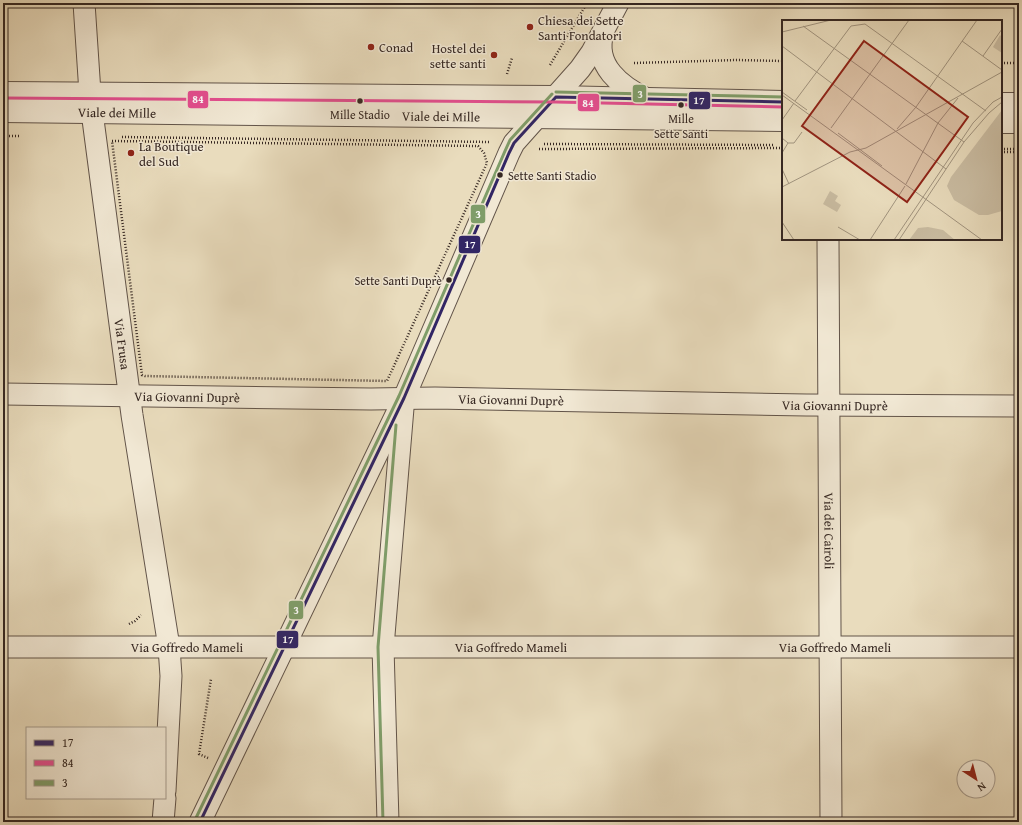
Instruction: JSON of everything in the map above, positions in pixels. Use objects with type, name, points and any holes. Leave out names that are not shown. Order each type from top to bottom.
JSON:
[{"type":"street","name":"Via Frusa","points":[[84,3],[91,102],[103,138],[129,396],[169,647],[171,676],[166,772]]},
{"type":"street","points":[[200,822],[404,398],[514,143],[580,70],[618,3]]},
{"type":"street","points":[[605,28],[600,47],[604,62],[624,87],[647,99]]},
{"type":"street","name":"Viale dei Mille","points":[[3,93],[91,102],[537,117],[782,120]]},
{"type":"street","name":"Viale dei Mille","points":[[3,110],[91,102],[556,97],[782,102]]},
{"type":"street","points":[[1002,104],[1019,104]]},
{"type":"street","points":[[1002,122],[1019,122]]},
{"type":"street","name":"Via dei Cairoli","points":[[828,240],[830,822]]},
{"type":"street","name":"Via Giovanni Duprè","points":[[3,394],[371,399],[404,398],[829,405],[1019,406]]},
{"type":"street","points":[[388,822],[383,647],[404,398]]},
{"type":"street","name":"Via Goffredo Mameli","points":[[3,647],[1019,647]]},
{"type":"street","points":[[163,822],[165,799]]},
{"type":"path","points":[[550,65],[586,3]]},
{"type":"path","points":[[506,76],[512,58]]},
{"type":"path","points":[[630,64],[782,60]]},
{"type":"path","points":[[1002,63],[1019,63]]},
{"type":"path","points":[[3,136],[26,136]]},
{"type":"path","points":[[103,138],[713,146],[782,144]]},
{"type":"path","points":[[103,138],[478,146],[486,157],[487,163],[484,171],[387,381],[143,376]]},
{"type":"path","points":[[537,148],[782,148]]},
{"type":"path","points":[[1002,149],[1019,149]]},
{"type":"path","points":[[1002,152],[1019,152]]},
{"type":"path","points":[[211,679],[199,754],[212,759]]},
{"type":"transit line","name":"3","points":[[556,92],[782,97]]},
{"type":"transit line","name":"3","points":[[195,820],[399,396],[510,140],[552,94]]},
{"type":"transit line","name":"17","points":[[556,97],[782,102]]},
{"type":"transit line","name":"17","points":[[200,822],[404,398],[509,153],[514,143],[556,97]]},
{"type":"transit line","name":"84","points":[[3,98],[556,102],[782,107]]},
{"type":"transit line","name":"3","points":[[383,822],[378,647],[396,425]]},
{"type":"place","name":"Chiesa dei Sette Santi Fondatori","points":[[530,27]]},
{"type":"place","name":"Conad","points":[[371,47]]},
{"type":"place","name":"Hostel dei sette santi","points":[[494,55]]},
{"type":"place","name":"Mille Stadio","points":[[360,101]]},
{"type":"place","name":"Mille Sette Santi","points":[[681,105]]},
{"type":"place","name":"La Boutique del Sud","points":[[131,153]]},
{"type":"place","name":"Sette Santi Stadio","points":[[500,175]]},
{"type":"place","name":"Sette Santi Duprè","points":[[449,280]]}]
